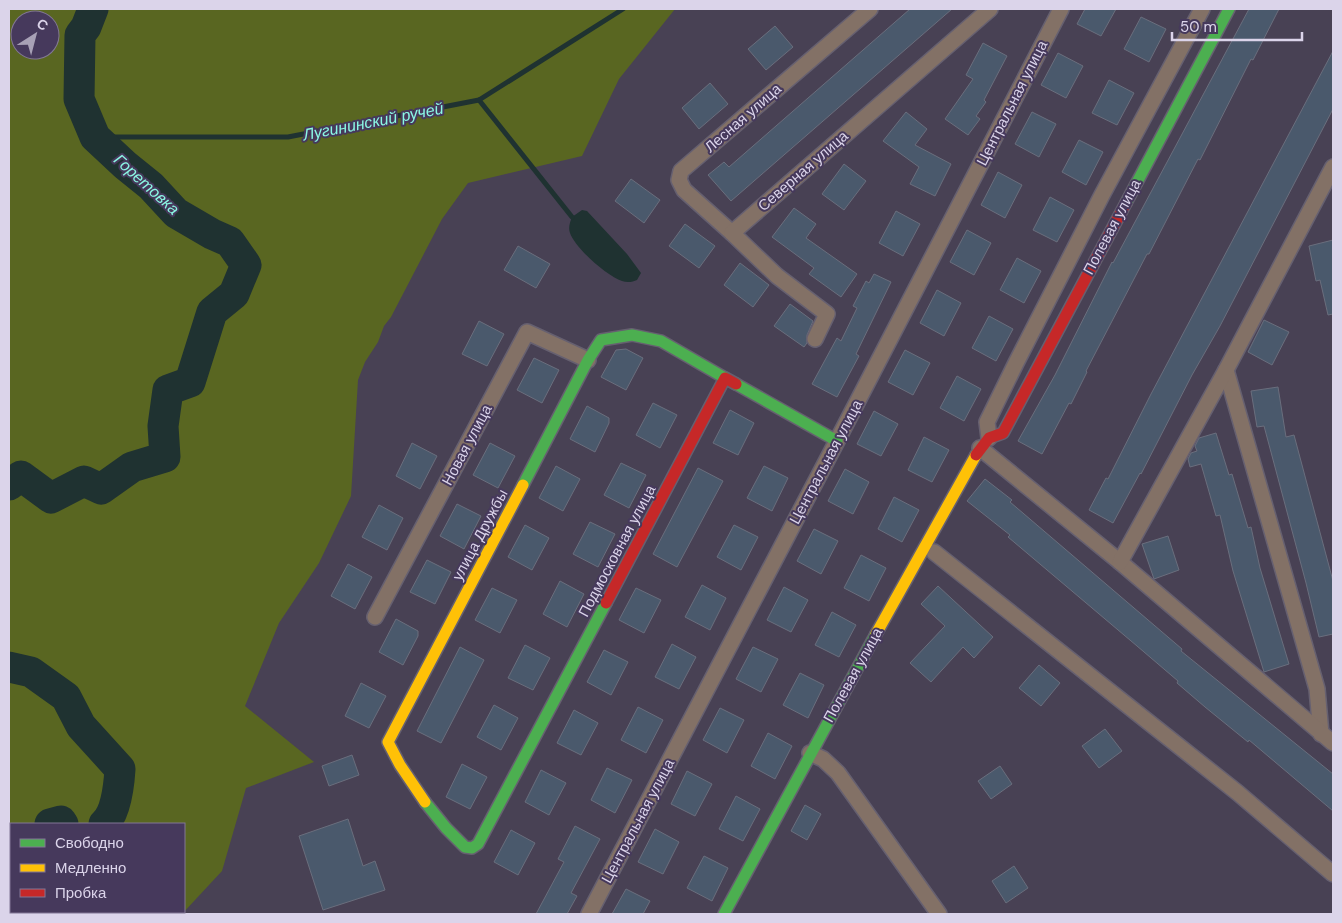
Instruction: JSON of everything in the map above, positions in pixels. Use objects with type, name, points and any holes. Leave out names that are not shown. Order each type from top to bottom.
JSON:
[{"type":"street","name":"Лесная улица","points":[[732,233],[684,190],[679,180],[681,171],[870,9]]},
{"type":"street","name":"Северная улица","points":[[732,233],[990,9]]},
{"type":"street","name":"Центральная улица","points":[[588,914],[837,441],[1060,9]]},
{"type":"street","name":"Полевая улица","points":[[985,443],[987,422],[1030,333],[1202,9]]},
{"type":"street","name":"Полевая улица","points":[[724,914],[810,753],[972,459],[985,443],[1003,433],[1229,9]]},
{"type":"street","points":[[1120,562],[1333,172]]},
{"type":"street","points":[[1102,195],[1124,205]]},
{"type":"street","points":[[732,233],[777,276],[827,314],[815,339]]},
{"type":"street","name":"Новая улица","points":[[374,617],[527,332],[588,360]]},
{"type":"street","name":"улица Дружбы","points":[[471,848],[465,847],[460,843],[417,790],[390,750],[388,742],[588,360],[601,340],[632,335],[661,342],[725,378]]},
{"type":"street","points":[[1226,370],[1317,689],[1321,734]]},
{"type":"street","points":[[725,378],[837,441]]},
{"type":"street","name":"Подмосковная улица","points":[[471,848],[477,846],[482,840],[725,378]]},
{"type":"street","points":[[985,443],[1120,562],[1333,744]]},
{"type":"street","points":[[934,552],[1238,793],[1333,874]]},
{"type":"street","points":[[810,753],[823,759],[838,773],[940,914]]},
{"type":"green space","points":[[9,9],[675,9],[619,79],[582,156],[468,183],[442,219],[391,317],[384,326],[378,342],[365,362],[358,380],[351,496],[319,563],[279,623],[245,706],[314,762],[246,788],[222,871],[185,911],[185,823],[10,823],[10,913],[183,913],[9,914]]},
{"type":"shaded area","points":[[582,210],[587,211],[627,254],[641,273],[637,280],[626,282],[608,274],[578,246],[570,233],[569,227],[572,217]]},
{"type":"building","points":[[910,9],[952,9],[731,201],[708,175],[724,162],[729,167]]},
{"type":"building","points":[[1085,9],[1116,9],[1101,36],[1077,24]]},
{"type":"building","points":[[1249,9],[1279,9],[1253,60],[1251,59],[1200,160],[1198,159],[1149,254],[1147,254],[1086,371],[1071,404],[1069,403],[1042,454],[1018,441],[1055,375],[1112,262]]},
{"type":"building","points":[[1141,17],[1166,29],[1149,62],[1124,49]]},
{"type":"building","points":[[775,26],[793,47],[766,70],[748,49]]},
{"type":"building","points":[[983,43],[1007,56],[984,100],[986,102],[976,116],[980,119],[968,135],[945,119],[973,79],[966,75]]},
{"type":"building","points":[[1333,51],[1333,109],[1220,326],[1113,523],[1089,510],[1106,478],[1108,479]]},
{"type":"building","points":[[1058,53],[1083,66],[1066,98],[1041,85]]},
{"type":"building","points":[[1109,80],[1134,93],[1117,125],[1092,113]]},
{"type":"building","points":[[710,83],[728,104],[699,129],[682,108]]},
{"type":"building","points":[[906,112],[927,129],[915,145],[951,164],[935,196],[910,184],[919,167],[883,141]]},
{"type":"building","points":[[1032,112],[1056,124],[1039,157],[1015,144]]},
{"type":"building","points":[[1079,140],[1103,152],[1086,185],[1062,172]]},
{"type":"building","points":[[844,164],[866,181],[844,210],[822,194]]},
{"type":"building","points":[[998,172],[1022,185],[1005,218],[981,205]]},
{"type":"building","points":[[631,179],[660,200],[644,223],[615,201]]},
{"type":"building","points":[[1050,197],[1074,210],[1057,242],[1033,230]]},
{"type":"building","points":[[794,208],[816,224],[806,238],[857,274],[841,297],[809,274],[814,268],[772,237]]},
{"type":"building","points":[[896,211],[920,224],[903,256],[879,243]]},
{"type":"building","points":[[685,224],[715,246],[699,268],[669,246]]},
{"type":"building","points":[[967,230],[991,243],[974,275],[950,262]]},
{"type":"building","points":[[1333,240],[1333,314],[1328,315],[1320,280],[1316,281],[1309,246]]},
{"type":"building","points":[[518,246],[550,264],[536,288],[504,270]]},
{"type":"building","points":[[1017,258],[1041,271],[1024,303],[1000,290]]},
{"type":"building","points":[[740,263],[769,285],[753,307],[724,285]]},
{"type":"building","points":[[874,274],[891,282],[856,354],[859,356],[837,397],[812,384],[837,338],[841,341],[857,308],[853,306],[866,281],[869,283]]},
{"type":"building","points":[[937,290],[961,303],[944,336],[920,323]]},
{"type":"building","points":[[790,304],[813,321],[807,335],[807,343],[804,347],[774,326]]},
{"type":"building","points":[[989,316],[1013,329],[996,361],[972,348]]},
{"type":"building","points":[[1264,320],[1289,332],[1272,365],[1248,352]]},
{"type":"building","points":[[479,321],[504,334],[487,366],[462,354]]},
{"type":"building","points":[[626,349],[643,358],[626,390],[601,377],[616,350]]},
{"type":"building","points":[[905,350],[930,363],[913,395],[888,382]]},
{"type":"building","points":[[534,358],[559,370],[542,403],[517,390]]},
{"type":"building","points":[[957,376],[981,389],[964,421],[940,408]]},
{"type":"building","points":[[1278,387],[1286,437],[1294,435],[1333,581],[1333,634],[1319,637],[1264,426],[1257,427],[1251,391]]},
{"type":"building","points":[[653,403],[677,415],[660,448],[636,435]]},
{"type":"building","points":[[587,406],[609,418],[609,423],[595,452],[570,439]]},
{"type":"building","points":[[730,410],[754,423],[738,455],[713,443]]},
{"type":"building","points":[[874,411],[898,424],[881,456],[857,444]]},
{"type":"building","points":[[1216,433],[1229,475],[1232,474],[1248,528],[1251,527],[1260,568],[1289,664],[1264,672],[1233,571],[1220,515],[1216,516],[1201,464],[1190,467],[1188,459],[1191,453],[1197,451],[1195,446],[1199,438]]},
{"type":"building","points":[[924,437],[949,450],[932,482],[908,470]]},
{"type":"building","points":[[412,443],[437,456],[420,489],[396,476]]},
{"type":"building","points":[[490,443],[515,456],[498,488],[473,475]]},
{"type":"building","points":[[621,463],[646,475],[629,508],[604,495]]},
{"type":"building","points":[[556,466],[580,479],[563,511],[539,498]]},
{"type":"building","points":[[764,466],[788,478],[772,511],[747,498]]},
{"type":"building","points":[[698,468],[723,481],[677,567],[653,554]]},
{"type":"building","points":[[845,469],[869,482],[853,514],[828,501]]},
{"type":"building","points":[[985,479],[1012,500],[1010,502],[1182,649],[1181,651],[1333,774],[1333,811],[1249,740],[1248,742],[1205,707],[1177,683],[1178,681],[1008,537],[1010,535],[967,501]]},
{"type":"building","points":[[894,497],[919,510],[902,542],[878,529]]},
{"type":"building","points":[[457,504],[481,516],[464,549],[440,536]]},
{"type":"building","points":[[379,505],[403,518],[387,550],[362,537]]},
{"type":"building","points":[[590,522],[615,534],[598,567],[573,554]]},
{"type":"building","points":[[525,525],[549,538],[532,570],[508,557]]},
{"type":"building","points":[[734,525],[758,537],[741,570],[717,557]]},
{"type":"building","points":[[814,529],[838,541],[821,574],[797,561]]},
{"type":"building","points":[[1168,536],[1179,570],[1154,579],[1142,544]]},
{"type":"building","points":[[861,555],[886,568],[869,601],[844,588]]},
{"type":"building","points":[[427,560],[451,572],[435,604],[410,592]]},
{"type":"building","points":[[348,564],[372,577],[355,609],[331,596]]},
{"type":"building","points":[[560,581],[584,594],[567,627],[543,614]]},
{"type":"building","points":[[702,585],[726,598],[710,630],[685,617]]},
{"type":"building","points":[[938,586],[993,637],[974,658],[963,647],[931,682],[910,663],[945,626],[921,604]]},
{"type":"building","points":[[784,587],[808,600],[791,632],[767,620]]},
{"type":"building","points":[[492,588],[517,600],[500,633],[475,620]]},
{"type":"building","points":[[636,588],[661,600],[644,633],[619,620]]},
{"type":"building","points":[[832,612],[856,625],[839,657],[815,645]]},
{"type":"building","points":[[396,619],[418,631],[418,636],[403,665],[379,652]]},
{"type":"building","points":[[672,644],[696,657],[679,689],[655,677]]},
{"type":"building","points":[[525,645],[550,658],[533,690],[508,678]]},
{"type":"building","points":[[460,647],[484,660],[441,743],[417,731]]},
{"type":"building","points":[[753,647],[778,659],[761,692],[736,679]]},
{"type":"building","points":[[604,650],[628,662],[611,695],[587,682]]},
{"type":"building","points":[[1039,665],[1060,683],[1041,706],[1019,688]]},
{"type":"building","points":[[800,673],[824,685],[808,718],[783,705]]},
{"type":"building","points":[[361,683],[386,696],[369,728],[345,716]]},
{"type":"building","points":[[494,705],[518,718],[501,750],[477,737]]},
{"type":"building","points":[[638,707],[663,720],[646,753],[621,740]]},
{"type":"building","points":[[720,708],[744,720],[727,753],[703,740]]},
{"type":"building","points":[[574,710],[598,723],[581,755],[557,743]]},
{"type":"building","points":[[1105,729],[1122,751],[1099,768],[1082,746]]},
{"type":"building","points":[[768,733],[792,746],[775,779],[751,766]]},
{"type":"building","points":[[352,755],[359,775],[329,786],[322,766]]},
{"type":"building","points":[[462,764],[487,777],[470,809],[446,797]]},
{"type":"building","points":[[1000,766],[1012,784],[991,799],[978,781]]},
{"type":"building","points":[[607,768],[632,780],[615,813],[591,800]]},
{"type":"building","points":[[541,770],[566,783],[549,815],[525,802]]},
{"type":"building","points":[[687,771],[712,784],[695,816],[671,804]]},
{"type":"building","points":[[736,796],[760,809],[743,841],[719,829]]},
{"type":"building","points":[[805,805],[821,814],[807,840],[791,831]]},
{"type":"building","points":[[348,819],[363,866],[375,861],[385,890],[323,910],[299,836]]},
{"type":"building","points":[[575,826],[600,839],[571,893],[577,896],[567,914],[536,914],[564,862],[558,859]]},
{"type":"building","points":[[655,829],[679,842],[663,874],[638,862]]},
{"type":"building","points":[[511,830],[535,843],[518,875],[494,862]]},
{"type":"building","points":[[704,856],[728,868],[712,901],[687,888]]},
{"type":"building","points":[[1014,866],[1028,888],[1006,903],[992,881]]},
{"type":"building","points":[[626,889],[650,901],[643,914],[612,914]]},
{"type":"waterway","name":"Горетовка","points":[[9,485],[21,476],[51,498],[84,481],[101,489],[132,467],[165,457],[163,426],[168,390],[190,382],[212,312],[234,294],[246,265],[230,242],[176,213],[151,186],[95,137],[79,99],[80,35],[86,27],[93,9]]},
{"type":"waterway","name":"Лугининский ручей","points":[[95,137],[288,137],[479,100],[623,9]]},
{"type":"waterway","points":[[479,100],[572,217]]},
{"type":"waterway","name":"Горетовка","points":[[9,667],[31,672],[66,697],[81,726],[120,769],[118,791],[114,806],[105,823]]},
{"type":"waterway","name":"Горетовка","points":[[54,823],[61,821],[62,823]]},
{"type":"traffic: fast","points":[[1126,203],[1229,9]]},
{"type":"traffic: fast","points":[[523,485],[588,360],[601,340],[632,335],[661,341],[725,378]]},
{"type":"traffic: fast","points":[[736,384],[837,441]]},
{"type":"traffic: fast","points":[[425,802],[446,828],[465,847],[472,848],[478,844],[606,603]]},
{"type":"traffic: fast","points":[[724,914],[876,634]]},
{"type":"traffic: slow","points":[[876,634],[976,455]]},
{"type":"traffic: slow","points":[[425,802],[400,765],[388,742],[523,485]]},
{"type":"traffic: jam","points":[[976,455],[989,438],[1003,433],[1126,203]]},
{"type":"traffic: jam","points":[[606,603],[725,378],[736,384]]}]
